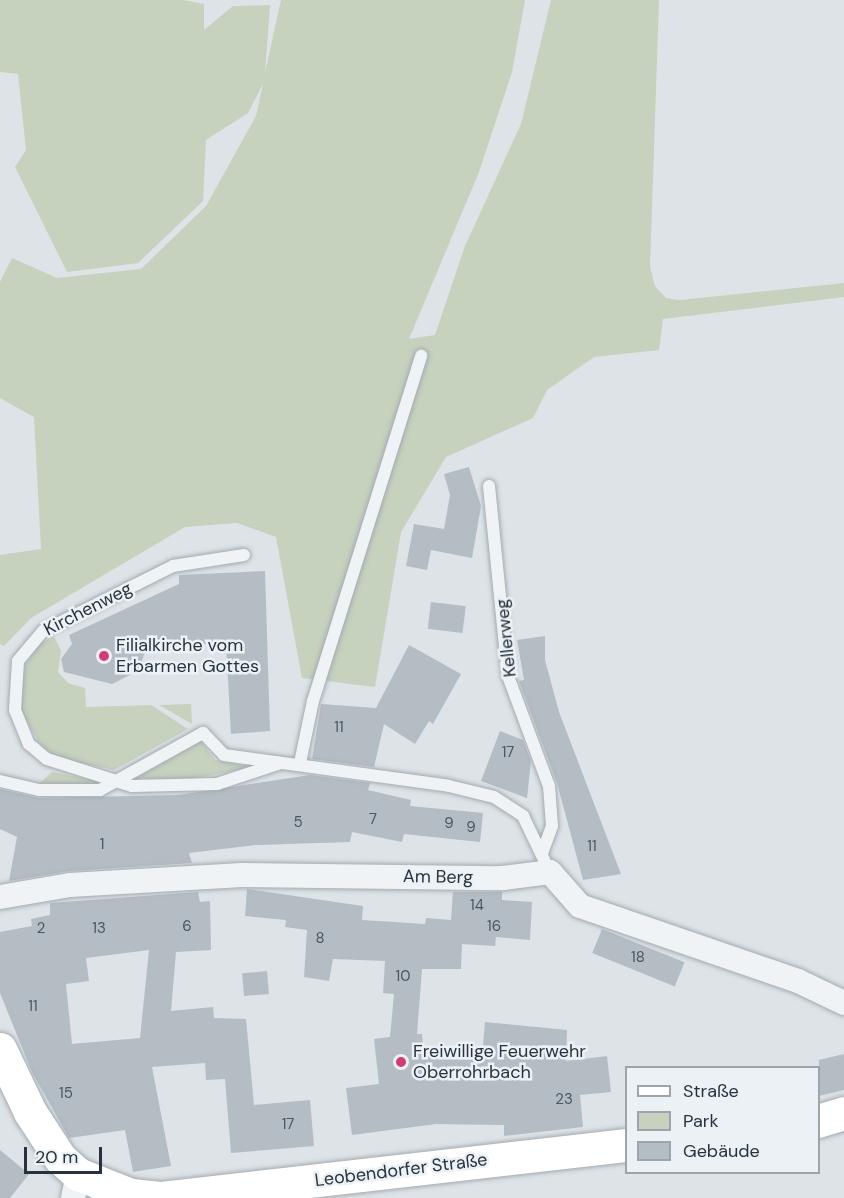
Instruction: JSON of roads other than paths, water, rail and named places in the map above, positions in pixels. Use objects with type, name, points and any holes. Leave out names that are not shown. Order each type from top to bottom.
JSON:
[{"type":"main road","name":"Leobendorfer Straße","points":[[0,1049],[44,1136],[75,1186],[131,1195],[160,1198],[625,1145]]},
{"type":"main road","points":[[820,1121],[844,1113]]},
{"type":"street","name":"Am Berg","points":[[0,897],[70,885],[242,875],[503,878],[546,863]]},
{"type":"street","points":[[546,863],[580,906],[798,981],[844,1003]]},
{"type":"lane","points":[[300,763],[313,701],[421,356]]},
{"type":"lane","name":"Kellerweg","points":[[489,486],[508,676],[549,786],[552,826],[546,863]]},
{"type":"lane","name":"Kirchenweg","points":[[244,555],[173,566],[43,631],[24,649],[14,698],[29,744],[58,765],[143,788],[203,786],[282,762]]},
{"type":"lane","name":"Kirchenweg","points":[[0,781],[39,790],[81,791],[119,782],[203,733],[224,755],[300,763],[494,797],[523,816],[546,863]]},
{"type":"place","name":"Filialkirche vom Erbarmen Gottes","points":[[104,656]]},
{"type":"place","name":"Freiwillige Feuerwehr Oberrohrbach","points":[[401,1062]]}]
